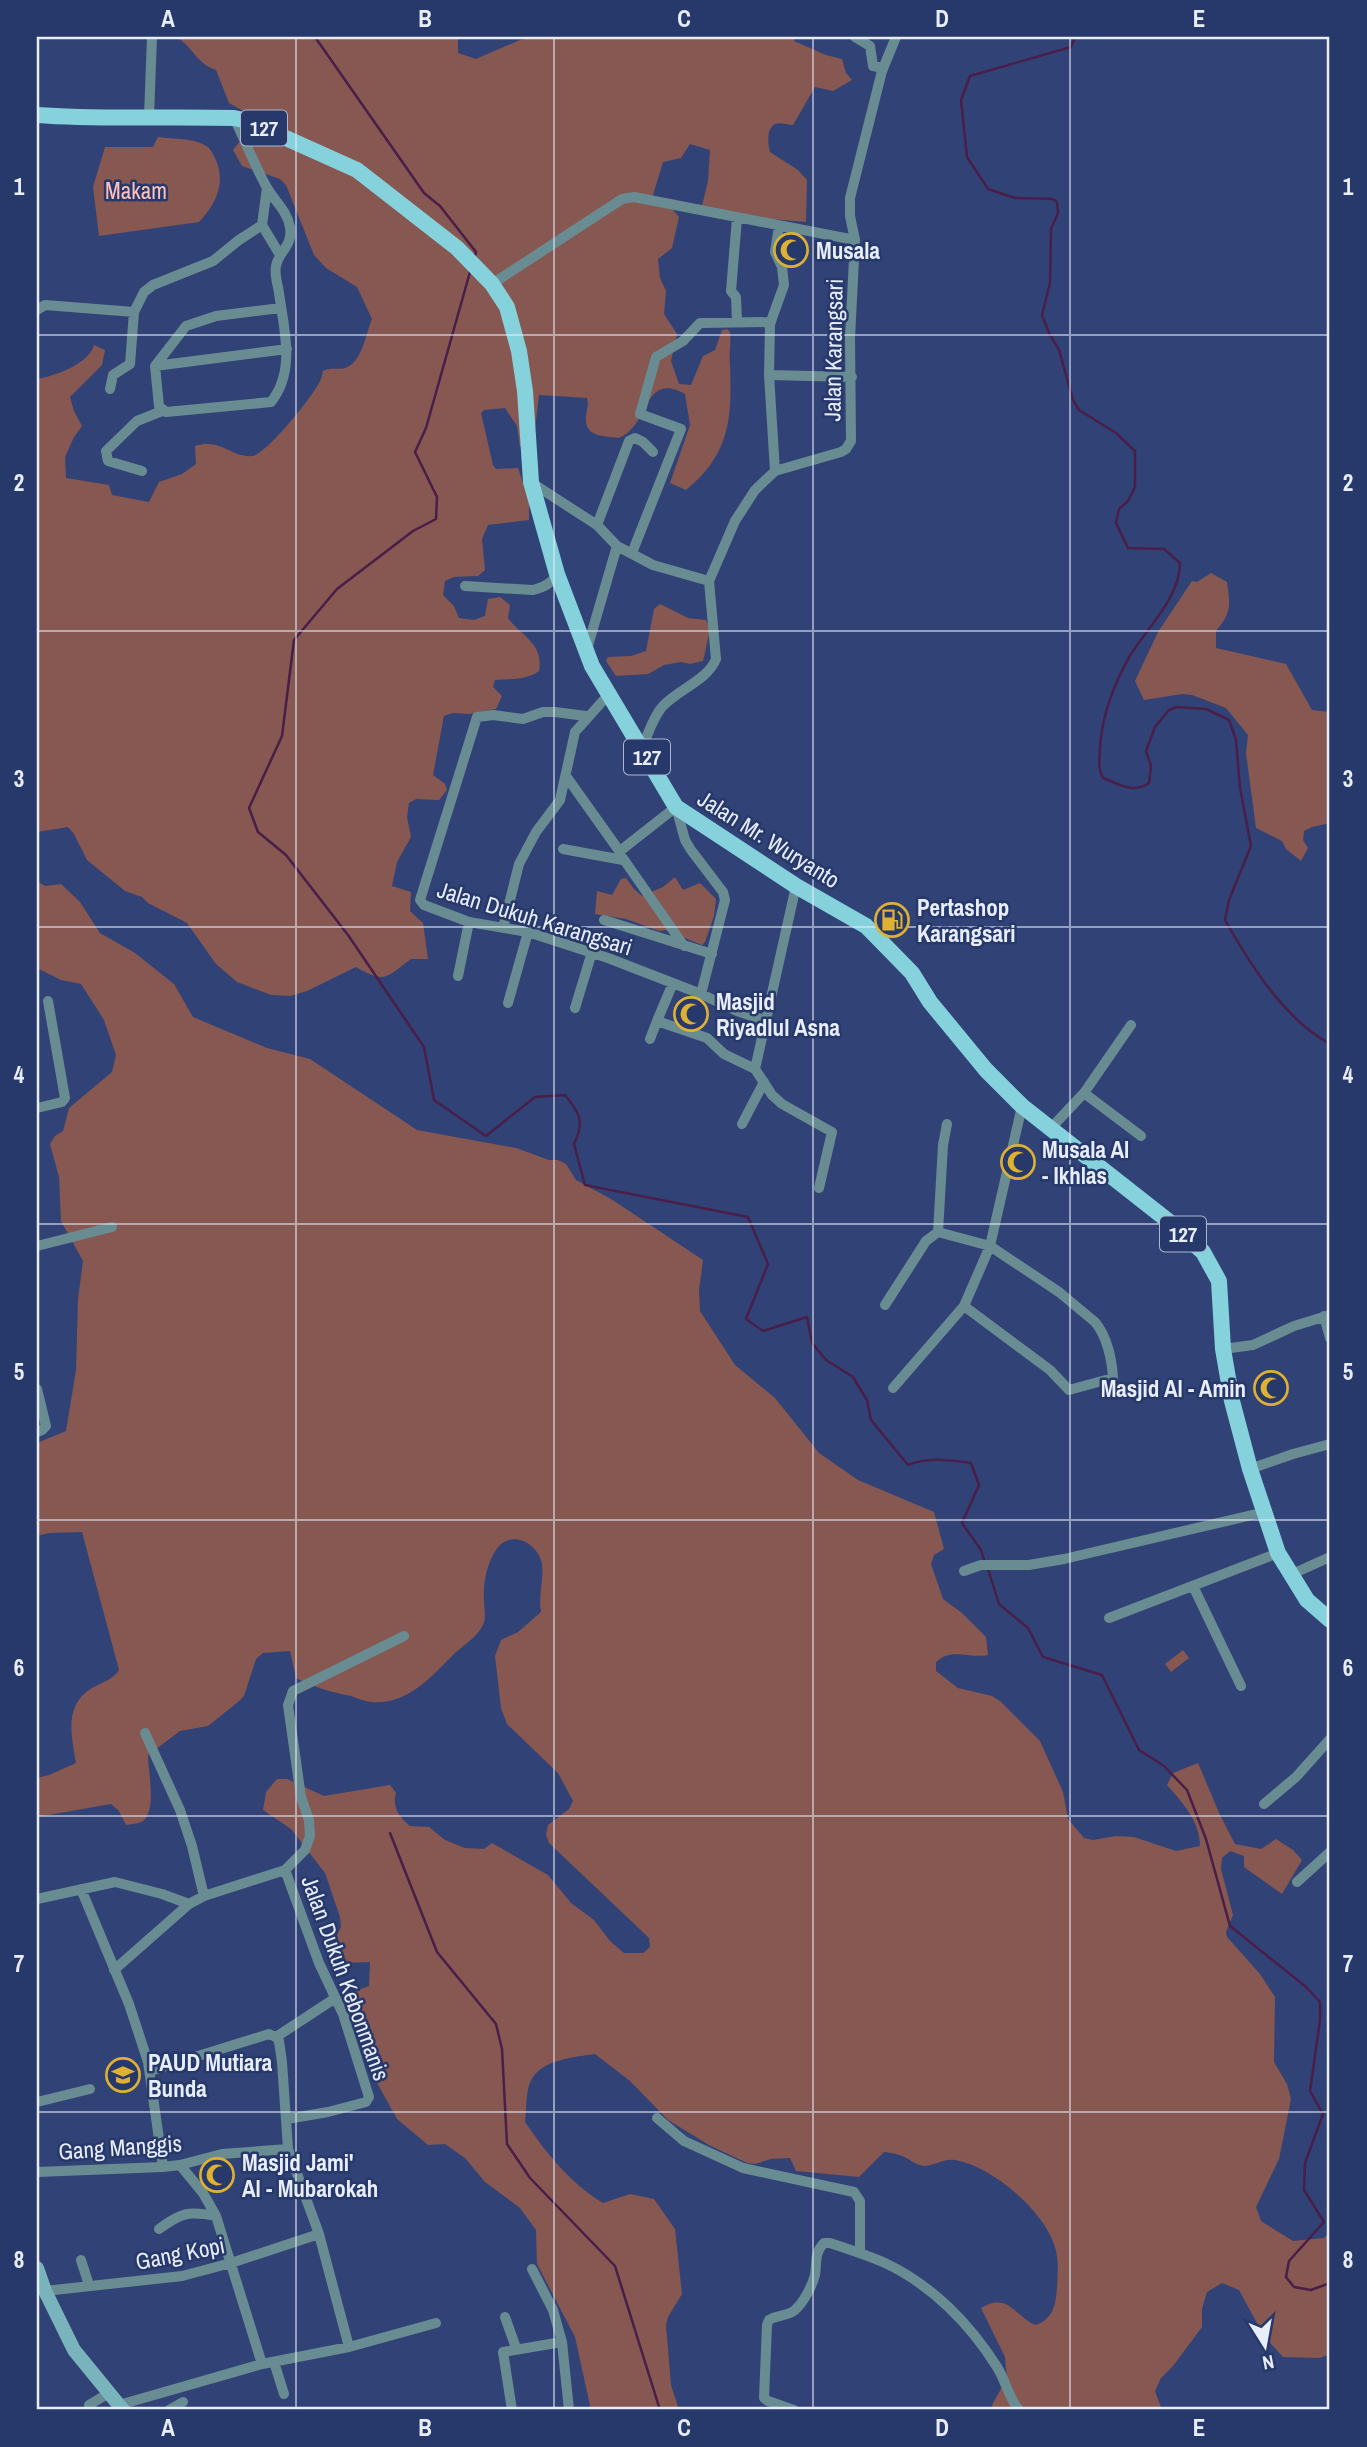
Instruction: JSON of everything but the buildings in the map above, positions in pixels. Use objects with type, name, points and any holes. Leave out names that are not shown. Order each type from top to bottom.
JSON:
[{"type":"main road","name":"Jalan Mr. Wuryanto","points":[[37,115],[87,119],[149,116],[234,118],[248,121],[357,170],[457,248],[486,277],[508,307],[519,351],[525,391],[531,482],[557,574],[592,666],[676,807],[796,886],[866,926],[912,973],[930,1002],[986,1070],[1023,1106],[1167,1220],[1203,1252],[1219,1281],[1223,1349],[1232,1401],[1250,1469],[1278,1553],[1307,1600],[1330,1620]]},
{"type":"main road","points":[[37,2268],[45,2291],[75,2350],[121,2408]]},
{"type":"street","points":[[149,116],[152,37]]},
{"type":"street","points":[[855,37],[870,46],[873,66],[883,68]]},
{"type":"street","name":"Jalan Karangsari","points":[[775,471],[841,452],[851,442],[850,338],[855,240],[850,216],[850,198],[883,68],[896,37]]},
{"type":"street","points":[[142,471],[108,461],[106,451],[137,421],[162,411],[271,402],[284,382],[287,349],[275,268],[280,255],[287,248],[290,228],[286,213],[267,188],[234,118]]},
{"type":"street","points":[[267,188],[262,225],[280,255]]},
{"type":"street","points":[[486,277],[628,197],[855,240]]},
{"type":"street","points":[[737,218],[731,291],[736,297],[737,323]]},
{"type":"street","points":[[110,389],[113,375],[130,364],[134,312],[144,292],[152,285],[213,261],[262,225]]},
{"type":"street","points":[[642,748],[660,709],[713,667],[716,659],[709,582],[735,521],[755,490],[775,471],[769,375],[771,322],[784,285],[782,267],[775,252],[779,226]]},
{"type":"street","points":[[39,307],[134,312]]},
{"type":"street","points":[[162,411],[155,366],[186,326],[216,316],[281,308]]},
{"type":"street","points":[[632,553],[681,429],[640,414],[656,357],[683,341],[700,323],[771,322]]},
{"type":"street","points":[[155,366],[287,349]]},
{"type":"street","points":[[769,375],[852,377]]},
{"type":"street","points":[[597,525],[629,441],[635,438],[653,452]]},
{"type":"street","points":[[531,482],[597,525],[617,546],[653,565],[709,582]]},
{"type":"street","points":[[586,652],[617,546]]},
{"type":"street","points":[[465,586],[533,590],[543,587],[557,574]]},
{"type":"street","points":[[503,928],[519,864],[536,832],[560,800],[575,732],[586,716],[610,694]]},
{"type":"street","name":"Jalan Dukuh Karangsari","points":[[586,716],[543,712],[523,719],[493,715],[477,718],[420,897],[424,905],[469,922],[528,932],[592,953],[701,994],[737,1012],[767,1021]]},
{"type":"street","points":[[566,776],[684,946]]},
{"type":"street","points":[[563,849],[621,856],[676,807],[685,840],[723,892],[725,900],[701,994]]},
{"type":"street","points":[[755,1069],[796,886]]},
{"type":"street","points":[[604,920],[712,954]]},
{"type":"street","points":[[458,976],[469,922]]},
{"type":"street","points":[[508,1003],[528,932]]},
{"type":"street","points":[[575,1008],[592,953]]},
{"type":"street","points":[[650,1039],[673,984]]},
{"type":"street","points":[[37,1109],[62,1102],[65,1098],[48,1001]]},
{"type":"street","points":[[657,1021],[707,1038],[724,1054],[755,1069],[772,1095],[782,1104],[832,1132],[819,1188]]},
{"type":"street","points":[[1051,1128],[1084,1093],[1131,1026]]},
{"type":"street","points":[[742,1124],[764,1082]]},
{"type":"street","points":[[1084,1093],[1141,1136]]},
{"type":"street","points":[[893,1388],[964,1306],[990,1245],[1023,1106]]},
{"type":"street","points":[[886,1306],[926,1241],[938,1232],[943,1144],[947,1124]]},
{"type":"street","points":[[37,1246],[113,1227]]},
{"type":"street","points":[[938,1232],[990,1245],[1059,1292],[1095,1322],[1100,1328],[1108,1351],[1113,1378],[1069,1390],[1050,1370],[964,1306]]},
{"type":"street","points":[[1223,1349],[1252,1345],[1327,1315],[1330,1338]]},
{"type":"street","points":[[37,1389],[46,1426],[37,1432]]},
{"type":"street","points":[[1250,1469],[1330,1444]]},
{"type":"street","points":[[964,1571],[987,1565],[1029,1565],[1265,1512]]},
{"type":"street","points":[[1109,1618],[1278,1553]]},
{"type":"street","points":[[1290,1575],[1330,1557]]},
{"type":"street","points":[[1193,1586],[1241,1686]]},
{"type":"street","name":"Jalan Dukuh Kebonmanis","points":[[114,1970],[189,1904],[204,1896],[285,1870],[305,1850],[310,1836],[309,1820],[300,1797],[288,1705],[293,1691],[404,1636]]},
{"type":"street","points":[[145,1734],[180,1810],[204,1896]]},
{"type":"street","points":[[1264,1804],[1296,1777],[1330,1740]]},
{"type":"street","points":[[1297,1882],[1330,1852]]},
{"type":"street","name":"Jalan Dukuh Kebonmanis","points":[[285,1870],[334,1998],[343,2014],[369,2097],[366,2102],[287,2119]]},
{"type":"street","points":[[37,1899],[115,1882],[189,1904]]},
{"type":"street","points":[[81,1889],[129,2004],[150,2071],[152,2103],[163,2167]]},
{"type":"street","points":[[276,2037],[334,1998]]},
{"type":"street","points":[[150,2071],[269,2034],[279,2041],[288,2149],[319,2234],[349,2347]]},
{"type":"street","points":[[37,2102],[90,2089]]},
{"type":"street","points":[[657,2118],[684,2141],[743,2168],[854,2192],[860,2201],[860,2253]]},
{"type":"street","name":"Gang Manggis","points":[[37,2172],[163,2167],[222,2154],[288,2149]]},
{"type":"street","points":[[180,2165],[204,2193],[216,2216],[262,2364]]},
{"type":"street","points":[[159,2229],[187,2212],[216,2216]]},
{"type":"street","name":"Gang Kopi","points":[[45,2291],[182,2276],[319,2234]]},
{"type":"street","points":[[794,2410],[764,2398],[769,2319],[797,2308],[811,2286],[815,2275],[815,2261],[824,2243],[860,2253],[903,2273],[949,2306],[966,2324],[997,2367],[1013,2403],[1019,2410]]},
{"type":"street","points":[[81,2260],[89,2285]]},
{"type":"street","points":[[532,2269],[553,2310],[562,2342],[569,2410]]},
{"type":"street","points":[[505,2317],[516,2348]]},
{"type":"street","points":[[121,2408],[262,2364],[349,2347],[436,2323]]},
{"type":"street","points":[[512,2410],[503,2352],[562,2342]]},
{"type":"street","points":[[274,2362],[284,2394]]},
{"type":"street","points":[[89,2405],[109,2393]]},
{"type":"street","points":[[169,2410],[183,2402]]},
{"type":"green space","points":[[176,37],[458,37],[458,53],[476,59],[520,40],[535,37],[795,37],[794,41],[842,59],[846,73],[852,80],[833,91],[815,87],[793,125],[775,124],[769,133],[770,152],[798,170],[807,180],[806,222],[760,218],[702,206],[708,181],[710,150],[690,144],[681,158],[663,162],[653,195],[658,204],[673,210],[679,217],[672,248],[658,259],[660,278],[666,291],[664,314],[677,334],[671,361],[679,384],[691,385],[703,356],[715,350],[722,330],[727,329],[730,332],[729,419],[720,449],[701,477],[686,490],[670,483],[690,425],[685,394],[671,389],[661,389],[654,394],[637,422],[619,438],[591,432],[586,423],[587,398],[539,395],[533,445],[520,447],[517,426],[505,408],[484,410],[481,413],[493,465],[496,469],[518,468],[529,501],[529,520],[488,525],[482,539],[485,570],[478,576],[454,577],[445,581],[443,595],[454,606],[459,618],[474,620],[485,616],[488,599],[500,597],[510,605],[508,618],[535,647],[540,661],[539,671],[524,678],[495,680],[493,687],[502,696],[496,709],[444,716],[433,775],[445,784],[447,790],[439,800],[416,799],[409,803],[407,817],[411,837],[397,862],[392,886],[411,892],[410,911],[423,923],[428,959],[411,959],[396,971],[380,977],[356,967],[307,991],[290,996],[271,995],[237,982],[216,964],[187,923],[148,903],[142,897],[125,891],[87,860],[68,827],[37,832],[37,379],[62,372],[79,363],[91,352],[94,345],[105,350],[102,365],[70,397],[82,426],[65,457],[66,478],[109,485],[112,495],[149,502],[159,482],[182,474],[196,464],[195,446],[212,444],[238,454],[252,456],[268,446],[309,398],[321,380],[323,371],[345,368],[356,360],[372,319],[357,287],[326,268],[314,255],[286,185],[280,179],[242,166],[233,150],[240,141],[253,135],[256,118],[229,103],[216,70],[203,63]]},
{"type":"green space","name":"Makam","points":[[158,137],[197,142],[210,149],[220,174],[218,191],[211,207],[199,222],[99,236],[93,187],[105,147],[153,147]]},
{"type":"green space","points":[[1211,573],[1227,582],[1229,597],[1225,619],[1216,631],[1216,648],[1286,664],[1312,710],[1330,712],[1330,823],[1304,831],[1303,840],[1308,848],[1301,861],[1286,849],[1282,841],[1256,828],[1246,753],[1248,735],[1226,708],[1182,694],[1144,700],[1135,681],[1158,632],[1192,581],[1197,582]]},
{"type":"green space","points":[[660,604],[688,618],[706,620],[710,630],[703,661],[664,665],[648,674],[616,676],[606,661],[608,657],[631,656],[646,651],[654,609]]},
{"type":"green space","points":[[675,877],[683,890],[700,883],[716,899],[714,916],[702,945],[665,930],[659,931],[626,919],[595,914],[597,891],[612,895],[621,879],[626,878],[642,896],[663,887]]},
{"type":"green space","points":[[37,881],[45,886],[61,884],[80,902],[100,933],[135,953],[174,984],[193,1017],[267,1048],[310,1059],[417,1130],[516,1148],[549,1160],[558,1160],[566,1164],[576,1180],[611,1199],[703,1260],[699,1290],[700,1311],[735,1365],[775,1398],[819,1453],[858,1480],[934,1512],[944,1549],[934,1555],[931,1564],[943,1599],[986,1637],[988,1655],[948,1655],[936,1662],[936,1671],[958,1688],[992,1696],[1000,1701],[1040,1741],[1063,1792],[1068,1819],[1084,1838],[1093,1840],[1116,1836],[1134,1837],[1176,1851],[1200,1846],[1194,1820],[1167,1785],[1173,1773],[1198,1763],[1235,1844],[1261,1849],[1276,1839],[1293,1850],[1302,1860],[1282,1894],[1244,1867],[1244,1856],[1230,1851],[1222,1858],[1221,1869],[1233,1915],[1226,1932],[1227,1937],[1260,1974],[1275,1997],[1274,2062],[1287,2084],[1291,2099],[1279,2159],[1256,2207],[1261,2221],[1293,2241],[1324,2238],[1330,2232],[1330,2354],[1320,2358],[1283,2357],[1264,2336],[1239,2290],[1222,2283],[1207,2292],[1202,2309],[1202,2327],[1161,2378],[1155,2391],[1162,2410],[993,2410],[992,2405],[1007,2378],[1005,2357],[981,2308],[990,2304],[1004,2304],[1035,2325],[1050,2315],[1057,2293],[1058,2266],[1054,2244],[1039,2217],[1014,2191],[969,2164],[951,2160],[924,2166],[902,2156],[884,2152],[859,2177],[796,2171],[790,2158],[747,2163],[709,2145],[668,2120],[630,2081],[595,2054],[561,2060],[538,2071],[529,2087],[525,2122],[560,2167],[603,2203],[630,2194],[654,2199],[675,2229],[682,2294],[666,2325],[671,2385],[679,2410],[591,2410],[575,2337],[537,2264],[536,2230],[520,2208],[485,2182],[465,2158],[445,2144],[428,2145],[397,2119],[371,2072],[350,1993],[369,1986],[370,1962],[350,1962],[339,1955],[333,1943],[341,1927],[340,1917],[325,1873],[291,1829],[263,1810],[266,1792],[277,1779],[287,1779],[324,1796],[390,1785],[396,1793],[397,1812],[410,1826],[429,1827],[445,1840],[465,1848],[484,1849],[492,1843],[548,1875],[571,1903],[594,1920],[610,1941],[624,1953],[643,1953],[650,1947],[649,1938],[549,1843],[546,1835],[548,1825],[569,1809],[573,1801],[558,1773],[507,1724],[501,1708],[495,1656],[501,1640],[518,1632],[541,1612],[542,1564],[535,1550],[522,1541],[508,1540],[493,1556],[485,1581],[485,1620],[482,1627],[428,1679],[408,1694],[384,1702],[371,1702],[329,1691],[296,1678],[290,1651],[263,1653],[256,1659],[244,1696],[238,1702],[208,1726],[180,1731],[148,1755],[151,1800],[143,1821],[126,1825],[119,1811],[111,1804],[37,1817],[37,1778],[76,1763],[71,1731],[77,1703],[83,1695],[110,1679],[119,1670],[82,1532],[37,1536],[37,1443],[66,1431],[76,1370],[78,1299],[83,1261],[61,1221],[59,1177],[50,1144],[55,1136],[63,1131],[69,1108],[112,1072],[116,1055],[104,1020],[81,984],[61,980],[37,968]]},
{"type":"green space","points":[[1183,1650],[1189,1658],[1171,1672],[1165,1664]]},
{"type":"waterway","points":[[315,37],[424,193],[440,206],[476,252],[475,256]]},
{"type":"waterway","points":[[1075,37],[1071,47],[970,76],[961,100],[967,157],[988,189],[1015,198],[1053,199],[1057,202],[1058,213],[1051,229],[1050,283],[1042,315],[1059,350],[1073,400],[1079,410],[1116,433],[1135,451],[1135,487],[1128,501],[1119,509],[1116,523],[1128,548],[1164,549],[1180,563],[1179,576],[1169,600],[1131,654],[1115,687],[1101,735],[1100,770],[1103,778],[1126,787],[1137,788],[1149,783],[1151,766],[1146,751],[1155,727],[1169,710],[1176,707],[1206,709],[1229,720],[1236,740],[1240,788],[1251,846],[1229,900],[1225,920],[1257,972],[1283,1005],[1313,1033],[1330,1044]]},
{"type":"waterway","points":[[470,272],[426,428],[415,452],[437,497],[436,519],[413,531],[337,589],[294,640],[282,736],[249,808],[258,832],[286,855],[348,935],[424,1047],[434,1100],[486,1136],[535,1097],[565,1095],[579,1118],[579,1130],[574,1144],[585,1185],[748,1217],[768,1264],[746,1319],[763,1331],[807,1317],[812,1343],[826,1360],[853,1377],[867,1400],[871,1420],[908,1465],[931,1460],[971,1463],[979,1485],[962,1523],[981,1550],[985,1563]]},
{"type":"waterway","points":[[988,1569],[999,1604],[1028,1628],[1043,1657],[1102,1675],[1139,1750],[1164,1766],[1187,1790],[1206,1839],[1230,1926],[1305,1986],[1320,2002],[1310,2091],[1323,2114],[1305,2163],[1304,2190],[1324,2222],[1289,2261],[1286,2277],[1294,2287],[1311,2290],[1330,2283]]},
{"type":"waterway","points":[[390,1833],[437,1952],[496,2024],[502,2049],[507,2144],[530,2178],[615,2266],[660,2410]]},
{"type":"place","name":"Musala","points":[[791,250]]},
{"type":"place","name":"Pertashop Karangsari","points":[[892,920]]},
{"type":"place","name":"Masjid Riyadlul Asna","points":[[691,1014]]},
{"type":"place","name":"Musala Al - Ikhlas","points":[[1018,1162]]},
{"type":"place","name":"Masjid Al - Amin","points":[[1271,1388]]},
{"type":"place","name":"PAUD Mutiara Bunda","points":[[123,2075]]},
{"type":"place","name":"Masjid Jami' Al - Mubarokah","points":[[217,2175]]}]
